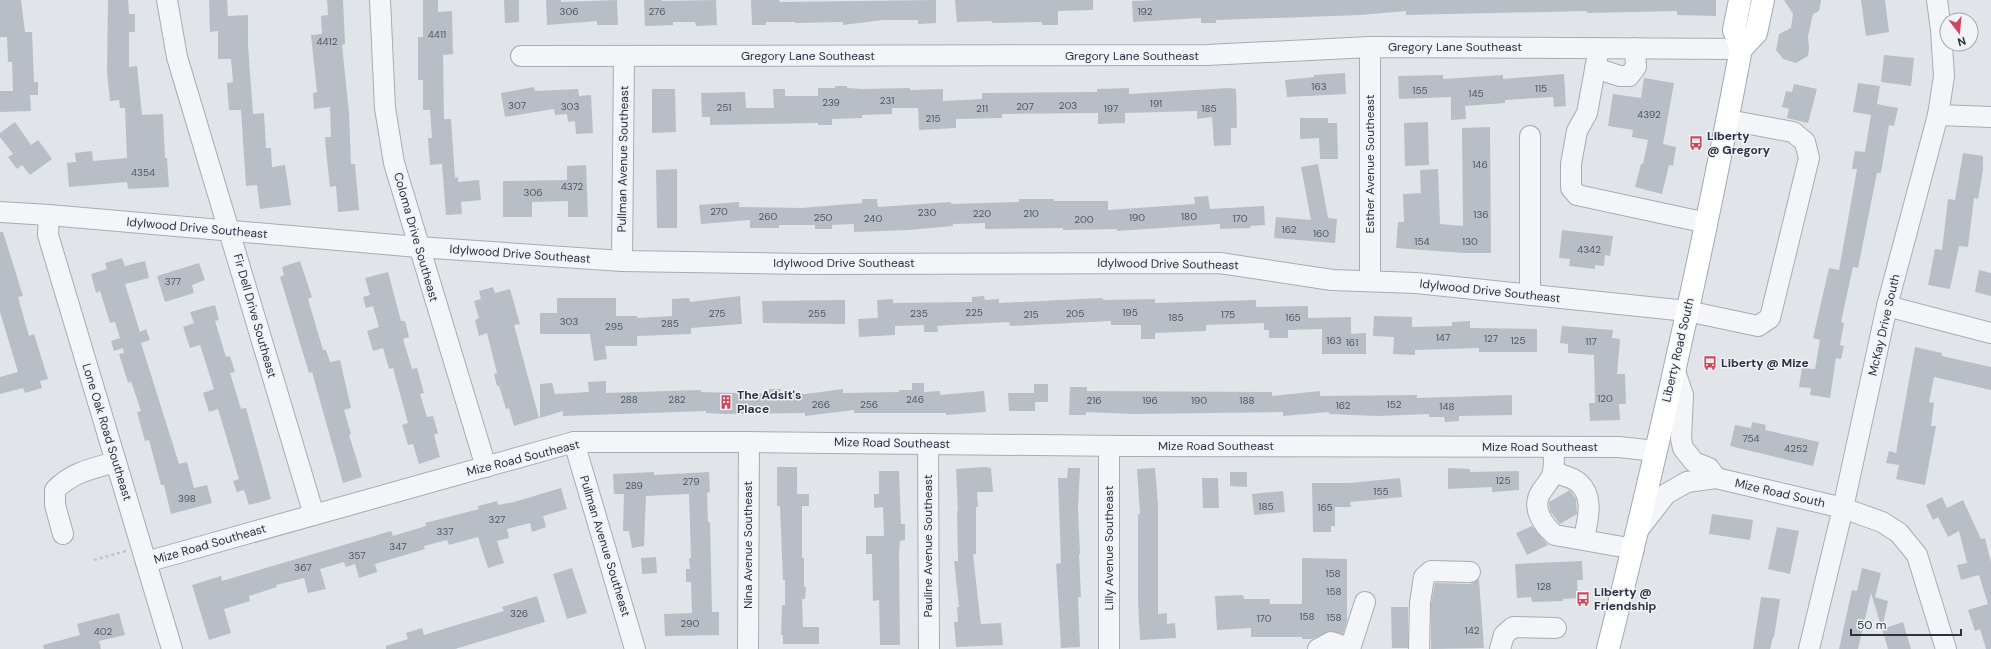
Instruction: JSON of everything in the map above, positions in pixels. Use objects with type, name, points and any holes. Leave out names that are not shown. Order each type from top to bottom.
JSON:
[{"type":"main road","points":[[1740,0],[1734,30],[1741,49],[1756,33],[1763,0]]},
{"type":"main road","name":"Liberty Road South","points":[[1608,649],[1636,539],[1707,223],[1741,49]]},
{"type":"street","name":"Fir Dell Drive Southeast","points":[[167,0],[177,57],[314,515]]},
{"type":"street","name":"Coloma Drive Southeast","points":[[380,0],[385,108],[394,163],[418,247],[486,467]]},
{"type":"street","name":"McKay Drive South","points":[[1809,649],[1843,508],[1887,306],[1938,115],[1944,76],[1941,30],[1937,0]]},
{"type":"street","name":"Gregory Lane Southeast","points":[[522,56],[1207,56],[1370,47],[1741,49]]},
{"type":"street","name":"Esther Avenue Southeast","points":[[1370,47],[1370,280]]},
{"type":"street","points":[[1599,48],[1587,113],[1577,130],[1571,164],[1572,188],[1577,195],[1707,223]]},
{"type":"street","points":[[1595,68],[1620,76],[1629,76],[1636,67],[1635,48]]},
{"type":"street","name":"Pullman Avenue Southeast","points":[[622,261],[624,56]]},
{"type":"street","points":[[1938,115],[1991,117]]},
{"type":"street","name":"Idylwood Drive Southeast","points":[[0,212],[418,247],[622,261],[808,264],[1220,263],[1332,280],[1370,280],[1687,311],[1758,326],[1770,318],[1809,158],[1805,142],[1793,132],[1728,120]]},
{"type":"street","points":[[1530,136],[1530,295]]},
{"type":"street","name":"Lone Oak Road Southeast","points":[[49,215],[48,235],[172,649]]},
{"type":"street","points":[[1887,306],[1991,333]]},
{"type":"street","name":"Mize Road South","points":[[1674,368],[1683,395],[1681,439],[1683,448],[1694,462],[1709,468],[1716,478]]},
{"type":"street","name":"Pullman Avenue Southeast","points":[[574,442],[635,649]]},
{"type":"street","name":"Mize Road Southeast","points":[[143,554],[314,515],[574,442],[749,442],[1109,446],[1619,447],[1655,451]]},
{"type":"street","name":"Nina Avenue Southeast","points":[[748,649],[749,442]]},
{"type":"street","name":"Pauline Avenue Southeast","points":[[928,444],[929,649]]},
{"type":"street","name":"Lilly Avenue Southeast","points":[[1109,446],[1109,649]]},
{"type":"street","points":[[1554,447],[1553,472],[1550,480],[1540,493],[1537,506],[1541,520],[1555,535],[1584,539],[1636,539]]},
{"type":"street","points":[[63,534],[55,506],[56,490],[73,475],[116,462]]},
{"type":"street","points":[[1553,472],[1579,483],[1586,495],[1589,504],[1584,539]]},
{"type":"street","name":"Mize Road South","points":[[1636,539],[1666,494],[1687,482],[1716,478],[1843,508],[1882,522],[1899,533],[1909,543],[1921,566],[1946,649]]},
{"type":"street","points":[[1419,649],[1420,603],[1424,578],[1431,571],[1470,572]]},
{"type":"street","points":[[1318,649],[1330,642],[1350,648],[1365,602]]},
{"type":"street","points":[[1500,649],[1504,635],[1512,627],[1556,628]]},
{"type":"path","points":[[94,560],[143,554]]},
{"type":"building","points":[[0,0],[21,0],[25,32],[32,32],[34,82],[38,82],[38,95],[30,95],[31,111],[0,112],[0,91],[13,91],[12,62],[8,62],[7,37],[0,37]]},
{"type":"building","points":[[108,0],[128,0],[129,14],[135,14],[135,32],[129,32],[129,67],[137,66],[142,115],[163,114],[165,158],[167,158],[169,187],[128,189],[127,182],[69,187],[67,163],[76,162],[75,153],[92,151],[93,161],[127,158],[125,108],[120,108],[119,100],[110,101],[107,72]]},
{"type":"building","points":[[209,0],[227,0],[228,16],[248,15],[248,45],[253,114],[264,113],[266,148],[271,148],[272,167],[285,165],[291,205],[260,209],[257,185],[246,186],[241,110],[229,110],[227,83],[233,82],[231,59],[218,59],[218,31],[210,32]]},
{"type":"building","points":[[327,0],[343,0],[345,44],[342,45],[349,113],[351,164],[355,164],[359,210],[338,212],[336,186],[330,187],[325,137],[331,137],[330,107],[314,109],[313,93],[317,92],[311,35],[322,34],[321,16],[328,15]]},
{"type":"building","points":[[423,0],[438,0],[438,12],[452,11],[453,54],[443,55],[444,119],[451,119],[455,178],[458,177],[458,182],[479,180],[481,200],[461,202],[462,214],[446,215],[442,164],[430,165],[428,138],[432,138],[430,110],[423,110],[423,80],[418,80],[418,37],[423,37]]},
{"type":"building","points":[[504,0],[519,0],[519,22],[505,23]]},
{"type":"building","points":[[546,0],[561,0],[561,2],[617,0],[618,25],[597,25],[597,21],[547,25]]},
{"type":"building","points":[[644,0],[716,0],[717,25],[696,26],[695,22],[673,22],[673,25],[645,26]]},
{"type":"building","points":[[751,0],[779,0],[780,2],[936,0],[936,23],[918,24],[918,20],[883,20],[843,25],[843,22],[766,22],[766,25],[752,25]]},
{"type":"building","points":[[955,0],[1093,0],[1093,10],[1058,11],[1058,25],[1042,25],[1042,22],[957,22]]},
{"type":"building","points":[[1716,0],[1716,16],[1677,15],[1677,11],[1587,13],[1587,11],[1406,15],[1406,11],[1360,15],[1216,20],[1216,23],[1201,23],[1201,18],[1133,22],[1132,1]]},
{"type":"building","points":[[1784,0],[1821,0],[1819,11],[1813,14],[1808,36],[1808,56],[1796,63],[1783,59],[1776,50],[1779,34],[1791,28],[1793,14]]},
{"type":"building","points":[[1861,0],[1885,0],[1889,32],[1866,36]]},
{"type":"building","points":[[1884,55],[1914,58],[1911,86],[1881,82]]},
{"type":"building","points":[[1345,73],[1346,94],[1287,97],[1285,80],[1314,77],[1314,75]]},
{"type":"building","points":[[1564,74],[1566,106],[1554,107],[1553,97],[1505,100],[1505,103],[1465,106],[1466,119],[1451,120],[1451,97],[1399,99],[1398,76],[1443,75],[1443,79],[1503,75],[1503,79]]},
{"type":"building","points":[[1644,78],[1674,83],[1663,144],[1676,147],[1673,166],[1669,165],[1662,194],[1635,187],[1641,164],[1643,164],[1648,140],[1632,137],[1633,130],[1608,126],[1613,94],[1641,98]]},
{"type":"building","points":[[1858,83],[1880,86],[1877,104],[1898,108],[1894,126],[1889,125],[1881,173],[1877,173],[1858,268],[1853,267],[1841,322],[1844,323],[1840,345],[1844,346],[1841,359],[1836,358],[1830,398],[1810,395],[1811,388],[1799,387],[1802,368],[1815,369],[1820,340],[1813,338],[1829,268],[1839,270],[1857,169],[1852,169],[1855,151],[1865,152],[1871,115],[1853,112]]},
{"type":"building","points":[[1794,84],[1817,89],[1808,123],[1787,118],[1789,109],[1782,107],[1786,91],[1792,92]]},
{"type":"building","points":[[835,86],[847,86],[847,88],[862,89],[943,89],[943,101],[982,99],[982,93],[1097,92],[1097,89],[1129,88],[1129,94],[1229,88],[1236,89],[1237,128],[1231,128],[1231,145],[1214,146],[1212,117],[1197,119],[1197,111],[1125,113],[1125,123],[1098,124],[1098,113],[1002,114],[1002,118],[956,119],[956,128],[919,130],[918,108],[892,108],[892,114],[862,115],[862,118],[832,119],[832,125],[818,125],[818,123],[710,125],[710,117],[702,117],[701,93],[745,92],[746,108],[774,108],[773,89],[785,89],[785,96],[818,96],[818,88],[835,88]]},
{"type":"building","points":[[534,87],[535,91],[578,89],[579,96],[591,95],[593,133],[576,134],[575,121],[568,122],[567,114],[555,115],[554,109],[505,117],[501,93]]},
{"type":"building","points":[[652,89],[675,89],[676,132],[652,133]]},
{"type":"building","points":[[1300,118],[1328,118],[1328,123],[1337,123],[1338,159],[1320,159],[1319,138],[1300,139]]},
{"type":"building","points":[[15,122],[31,145],[38,140],[52,159],[30,175],[22,165],[17,169],[8,157],[13,154],[0,137],[0,133]]},
{"type":"building","points":[[1428,122],[1429,165],[1405,166],[1404,123]]},
{"type":"building","points":[[1490,127],[1491,253],[1464,253],[1396,248],[1398,222],[1404,222],[1403,194],[1421,193],[1420,170],[1438,169],[1440,224],[1463,226],[1462,128]]},
{"type":"building","points":[[1963,153],[1983,156],[1983,170],[1978,199],[1974,198],[1968,247],[1959,246],[1950,289],[1928,285],[1935,249],[1942,250],[1948,199],[1955,200]]},
{"type":"building","points":[[1318,164],[1328,218],[1337,219],[1335,243],[1274,238],[1276,217],[1311,220],[1301,167]]},
{"type":"building","points":[[586,165],[588,217],[568,217],[568,201],[532,202],[532,217],[503,217],[503,181],[567,180],[567,166]]},
{"type":"building","points":[[677,169],[677,228],[657,228],[656,170]]},
{"type":"building","points":[[1208,196],[1210,209],[1264,206],[1265,225],[1250,226],[1251,228],[1220,229],[1220,224],[1117,231],[1117,229],[1063,230],[1063,228],[985,229],[985,223],[953,224],[953,226],[908,230],[854,232],[854,224],[832,225],[832,229],[815,229],[815,225],[779,225],[779,228],[750,228],[750,220],[701,224],[699,205],[739,202],[739,207],[802,208],[862,203],[862,199],[877,199],[878,207],[951,202],[951,204],[1019,202],[1019,199],[1054,199],[1054,201],[1108,201],[1108,210],[1195,204],[1194,197]]},
{"type":"building","points":[[1562,230],[1613,236],[1610,256],[1605,255],[1604,266],[1595,265],[1595,269],[1569,266],[1570,259],[1559,258]]},
{"type":"building","points":[[0,232],[3,232],[23,296],[18,297],[29,336],[34,334],[48,379],[40,381],[42,388],[25,393],[23,388],[0,394],[0,377],[18,372],[0,312]]},
{"type":"building","points":[[122,258],[125,266],[145,261],[149,278],[125,284],[140,332],[146,329],[150,340],[141,343],[179,464],[187,462],[194,488],[207,485],[212,503],[171,514],[164,485],[161,485],[149,440],[145,441],[137,412],[141,411],[131,381],[128,383],[119,354],[124,353],[123,348],[114,351],[111,341],[120,338],[115,322],[110,323],[100,291],[96,293],[91,274],[107,269],[105,263]]},
{"type":"building","points":[[300,261],[312,297],[308,299],[323,350],[326,350],[330,362],[340,360],[351,408],[344,410],[351,434],[349,435],[362,477],[343,483],[312,372],[309,373],[280,277],[284,275],[282,267]]},
{"type":"building","points":[[199,263],[205,280],[192,285],[194,293],[165,302],[157,276]]},
{"type":"building","points":[[1979,270],[1991,273],[1991,296],[1975,292]]},
{"type":"building","points":[[388,272],[401,321],[405,321],[409,337],[403,339],[412,369],[417,368],[424,393],[420,394],[427,417],[433,416],[438,433],[434,435],[440,457],[419,464],[413,444],[408,445],[402,425],[408,423],[393,368],[389,369],[383,348],[373,351],[367,331],[379,327],[373,306],[366,308],[363,297],[370,295],[365,278]]},
{"type":"building","points":[[493,287],[495,293],[510,289],[520,324],[514,325],[539,418],[514,426],[509,408],[506,409],[499,386],[497,386],[494,374],[497,373],[487,333],[479,336],[475,320],[479,318],[474,301],[481,299],[479,291]]},
{"type":"building","points":[[740,296],[742,324],[691,328],[691,334],[637,336],[637,346],[605,346],[607,359],[594,361],[590,334],[540,334],[540,313],[557,313],[557,298],[616,298],[616,316],[637,316],[637,318],[672,316],[672,299],[689,298],[690,302]]},
{"type":"building","points":[[984,296],[985,300],[999,299],[999,303],[1103,298],[1103,300],[1155,299],[1155,303],[1256,300],[1256,307],[1308,306],[1308,318],[1351,317],[1351,334],[1366,333],[1366,354],[1322,354],[1322,329],[1288,330],[1288,338],[1269,338],[1269,330],[1264,330],[1264,323],[1206,325],[1206,331],[1155,333],[1155,339],[1141,339],[1141,325],[1111,325],[1111,321],[1010,326],[1009,322],[948,325],[937,326],[938,332],[924,332],[924,325],[895,326],[895,335],[859,337],[858,319],[878,318],[877,300],[893,299],[893,303],[972,302],[972,297]]},
{"type":"building","points":[[845,300],[845,324],[763,323],[762,301]]},
{"type":"building","points":[[215,305],[219,320],[215,321],[226,357],[230,356],[235,372],[230,373],[241,409],[246,408],[271,499],[249,505],[244,490],[237,492],[233,481],[239,479],[218,409],[209,412],[203,393],[214,389],[200,345],[190,348],[183,327],[194,323],[190,312]]},
{"type":"building","points":[[1374,316],[1412,317],[1412,327],[1452,326],[1452,322],[1470,321],[1470,328],[1537,329],[1537,352],[1479,352],[1479,348],[1415,350],[1415,355],[1393,354],[1394,337],[1373,336]]},
{"type":"building","points":[[1562,326],[1613,330],[1612,338],[1620,339],[1617,374],[1625,374],[1626,404],[1619,404],[1620,420],[1590,421],[1589,403],[1595,403],[1594,355],[1568,353],[1568,344],[1560,343]]},
{"type":"building","points":[[1915,347],[1942,353],[1942,356],[1991,367],[1991,390],[1934,377],[1929,402],[1934,403],[1931,426],[1936,426],[1925,485],[1896,479],[1899,465],[1886,463],[1889,451],[1896,453]]},
{"type":"building","points":[[606,381],[606,393],[701,390],[701,392],[769,394],[769,389],[781,389],[780,394],[806,394],[843,389],[843,393],[899,392],[899,390],[912,390],[912,383],[924,383],[924,392],[940,391],[940,395],[984,391],[986,412],[946,415],[946,413],[854,413],[854,410],[805,416],[805,413],[722,414],[706,413],[706,411],[563,416],[563,411],[540,418],[540,384],[552,383],[555,394],[589,392],[588,382]]},
{"type":"building","points":[[1034,384],[1048,384],[1048,402],[1035,402],[1035,411],[1009,411],[1008,393],[1034,393]]},
{"type":"building","points":[[1070,387],[1087,387],[1087,391],[1272,392],[1272,396],[1320,391],[1320,396],[1417,395],[1417,398],[1512,395],[1512,415],[1459,416],[1459,421],[1445,422],[1444,417],[1429,417],[1429,414],[1378,416],[1329,414],[1329,412],[1283,416],[1283,412],[1133,414],[1086,412],[1086,415],[1069,415]]},
{"type":"building","points":[[1752,422],[1766,425],[1765,430],[1819,442],[1813,466],[1730,446],[1735,425],[1751,428]]},
{"type":"building","points":[[777,467],[797,467],[797,494],[809,494],[809,506],[802,506],[802,558],[804,558],[804,587],[806,587],[805,599],[802,599],[803,627],[819,627],[819,644],[783,644],[783,635],[781,635],[782,605],[785,605],[785,580],[783,580],[780,506],[777,506]]},
{"type":"building","points":[[991,468],[993,492],[977,492],[978,507],[976,507],[976,554],[973,554],[981,624],[1001,623],[1003,645],[956,647],[954,622],[958,622],[957,607],[959,607],[954,561],[958,561],[956,469]]},
{"type":"building","points":[[1068,468],[1080,468],[1078,508],[1081,597],[1078,597],[1080,647],[1061,648],[1056,564],[1061,563],[1058,478],[1067,478]]},
{"type":"building","points":[[1155,468],[1158,505],[1158,614],[1167,613],[1167,624],[1175,623],[1176,638],[1140,640],[1138,600],[1138,514],[1140,514],[1137,469]]},
{"type":"building","points":[[1448,468],[1470,469],[1470,472],[1519,471],[1519,490],[1492,492],[1492,487],[1448,489]]},
{"type":"building","points":[[879,471],[899,471],[901,524],[905,524],[905,540],[900,541],[899,553],[900,645],[880,645],[879,600],[873,601],[872,554],[866,554],[866,536],[884,536],[883,507],[874,508],[874,494],[879,494]]},
{"type":"building","points":[[654,472],[654,475],[709,472],[710,492],[707,493],[708,522],[710,522],[712,612],[719,612],[719,635],[665,636],[664,614],[692,613],[691,582],[686,582],[686,569],[690,569],[689,558],[691,558],[689,494],[646,496],[644,546],[632,548],[629,531],[623,531],[624,494],[614,494],[613,474]]},
{"type":"building","points":[[1230,472],[1247,472],[1247,487],[1230,486]]},
{"type":"building","points":[[1202,478],[1218,478],[1219,508],[1203,508]]},
{"type":"building","points":[[1400,478],[1402,497],[1350,502],[1351,507],[1335,507],[1335,526],[1331,526],[1331,532],[1313,532],[1312,483],[1350,483]]},
{"type":"building","points":[[561,488],[567,509],[543,516],[546,527],[532,532],[530,523],[507,529],[509,538],[497,541],[504,563],[488,568],[478,537],[449,545],[447,540],[424,546],[425,549],[375,564],[377,572],[359,578],[355,564],[346,567],[344,562],[320,569],[326,589],[308,593],[304,578],[276,585],[277,587],[249,596],[250,601],[224,609],[231,633],[209,640],[192,585],[221,576],[222,581],[391,531],[393,536],[426,526],[425,523],[479,509],[478,506],[497,501],[498,505],[514,502]]},
{"type":"building","points":[[1570,490],[1576,499],[1577,514],[1560,524],[1550,511],[1549,502]]},
{"type":"building","points":[[1283,491],[1285,512],[1254,515],[1252,494]]},
{"type":"building","points":[[1942,497],[1947,508],[1963,500],[1981,539],[1985,538],[1991,562],[1991,649],[1986,649],[1980,629],[1975,631],[1968,610],[1988,604],[1979,575],[1961,580],[1957,565],[1967,563],[1959,531],[1948,537],[1938,517],[1933,520],[1926,505]]},
{"type":"building","points":[[1712,514],[1753,520],[1750,540],[1709,534]]},
{"type":"building","points":[[1532,526],[1548,545],[1527,555],[1516,533]]},
{"type":"building","points":[[1777,527],[1799,531],[1790,574],[1768,569]]},
{"type":"building","points":[[656,557],[657,573],[642,574],[641,558]]},
{"type":"building","points":[[1302,558],[1347,559],[1347,621],[1343,634],[1330,631],[1312,639],[1302,639],[1302,637],[1251,637],[1251,628],[1217,630],[1215,596],[1243,595],[1244,599],[1270,599],[1270,604],[1302,604]]},
{"type":"building","points":[[1582,561],[1583,580],[1577,580],[1578,598],[1563,599],[1563,601],[1532,602],[1531,597],[1517,598],[1515,564]]},
{"type":"building","points":[[572,568],[587,613],[567,619],[553,574]]},
{"type":"building","points":[[1862,568],[1881,573],[1875,597],[1888,601],[1882,629],[1903,622],[1911,649],[1888,649],[1871,593],[1858,649],[1839,649],[1852,590],[1857,591]]},
{"type":"building","points":[[1479,579],[1484,648],[1431,649],[1431,604],[1435,583],[1470,584]]},
{"type":"building","points":[[537,596],[545,622],[455,649],[386,649],[386,646],[408,639],[406,633],[422,628],[424,635],[504,611],[502,607]]},
{"type":"building","points":[[1761,597],[1780,599],[1774,637],[1770,649],[1753,649]]},
{"type":"building","points":[[1391,607],[1408,607],[1408,648],[1392,648]]},
{"type":"building","points":[[119,613],[125,635],[99,641],[101,649],[44,649],[43,645],[80,635],[77,624]]},
{"type":"place","name":"Liberty @ Gregory","points":[[1696,143]]},
{"type":"place","name":"Liberty @ Mize","points":[[1710,363]]},
{"type":"place","name":"The Adsit's Place","points":[[726,402]]},
{"type":"place","name":"Liberty @ Friendship","points":[[1583,599]]}]
